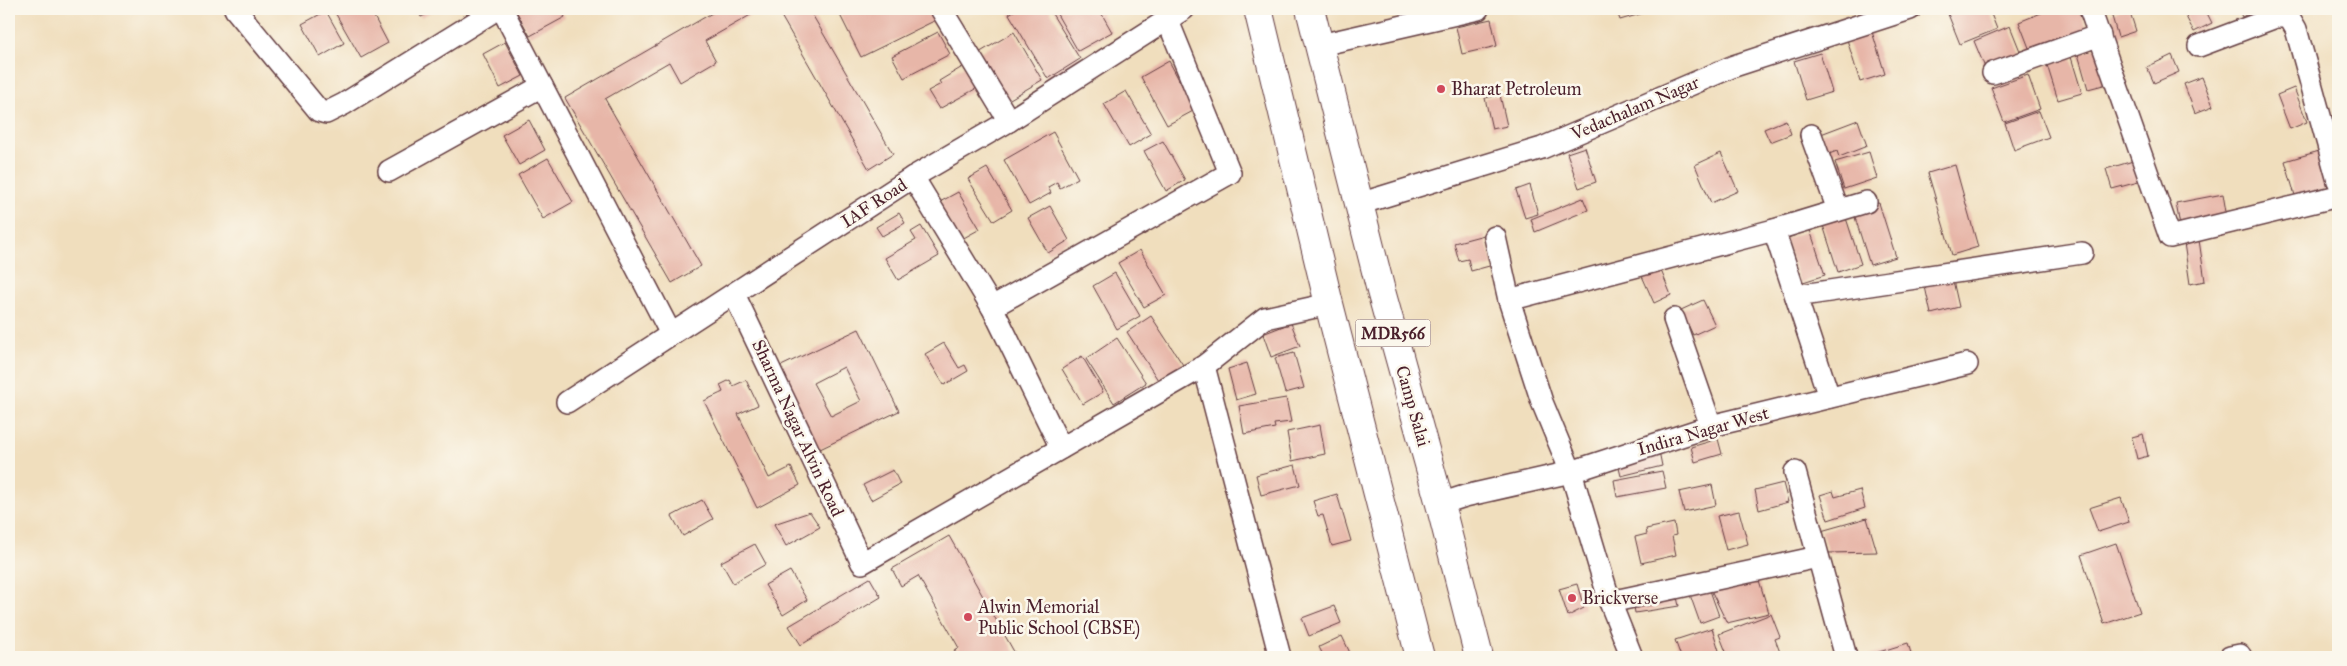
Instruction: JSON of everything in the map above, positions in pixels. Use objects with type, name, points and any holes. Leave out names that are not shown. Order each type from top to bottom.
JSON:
[{"type":"main road","name":"MDR566","points":[[1258,9],[1329,304],[1420,657]]},
{"type":"main road","name":"Camp Salai","points":[[1310,9],[1359,204],[1479,657]]},
{"type":"street","points":[[235,9],[319,111],[326,113],[344,104],[497,9]]},
{"type":"street","points":[[502,9],[671,334]]},
{"type":"street","points":[[941,9],[1009,121]]},
{"type":"street","name":"IAF Road","points":[[566,402],[913,177],[1009,121],[1184,9]]},
{"type":"street","points":[[1320,45],[1478,9]]},
{"type":"street","name":"Vedachalam Nagar","points":[[1359,204],[1542,148],[1734,66],[1910,9]]},
{"type":"street","points":[[2090,9],[2170,237],[2338,196]]},
{"type":"street","points":[[2199,46],[2276,17],[2290,17],[2296,29],[2338,181]]},
{"type":"street","points":[[992,307],[1230,173],[1168,21]]},
{"type":"street","points":[[1993,73],[2100,35]]},
{"type":"street","points":[[389,171],[542,86]]},
{"type":"street","points":[[1811,135],[1838,210]]},
{"type":"street","points":[[913,177],[992,307],[1061,448],[1204,366],[1265,318],[1329,304]]},
{"type":"street","points":[[1509,300],[1774,230],[1866,202]]},
{"type":"street","points":[[1774,230],[1829,397]]},
{"type":"street","points":[[1495,237],[1509,300],[1542,402],[1570,472],[1610,602],[1632,657]]},
{"type":"street","points":[[1796,296],[1886,280],[2082,253]]},
{"type":"street","name":"Sharma Nagar Alvin Road","points":[[734,294],[862,562],[1061,448]]},
{"type":"street","points":[[1674,319],[1711,426]]},
{"type":"street","name":"Indira Nagar West","points":[[1440,504],[1465,496],[1570,472],[1711,426],[1967,364]]},
{"type":"street","points":[[1204,366],[1280,657]]},
{"type":"street","points":[[1795,472],[1846,657]]},
{"type":"street","points":[[1610,602],[1818,557]]},
{"type":"street","points":[[2230,657],[2240,655],[2241,657]]},
{"type":"building","points":[[333,9],[370,9],[388,43],[361,58]]},
{"type":"building","points":[[417,9],[437,9],[421,17]]},
{"type":"building","points":[[515,9],[561,9],[565,17],[530,36]]},
{"type":"building","points":[[719,9],[761,9],[705,41],[716,61],[680,82],[669,62],[605,99],[701,266],[672,283],[565,98]]},
{"type":"building","points":[[777,9],[809,9],[893,154],[869,169]]},
{"type":"building","points":[[846,9],[928,9],[936,20],[861,57],[839,13]]},
{"type":"building","points":[[1017,9],[1049,9],[1080,59],[1048,79],[1009,14]]},
{"type":"building","points":[[1054,9],[1099,9],[1112,32],[1078,51]]},
{"type":"building","points":[[1616,9],[1646,9],[1647,12],[1620,20]]},
{"type":"building","points":[[1946,9],[1989,9],[1997,29],[1960,44]]},
{"type":"building","points":[[2051,9],[2079,9],[2088,30],[2031,53],[2019,22]]},
{"type":"building","points":[[2129,9],[2136,31],[2118,37],[2111,13]]},
{"type":"building","points":[[2182,9],[2205,9],[2212,23],[2194,32]]},
{"type":"building","points":[[2238,9],[2257,9],[2242,17]]},
{"type":"building","points":[[326,11],[344,43],[320,57],[302,24]]},
{"type":"building","points":[[1491,19],[1497,46],[1462,54],[1456,27]]},
{"type":"building","points":[[1870,25],[1885,74],[1860,82],[1845,33]]},
{"type":"building","points":[[2010,26],[2022,56],[1986,70],[1974,41]]},
{"type":"building","points":[[938,32],[950,54],[904,78],[892,56]]},
{"type":"building","points":[[1014,32],[1042,80],[1005,102],[977,54]]},
{"type":"building","points":[[505,42],[523,76],[500,88],[483,54]]},
{"type":"building","points":[[2101,47],[2111,83],[2088,89],[2078,54]]},
{"type":"building","points":[[1820,53],[1832,92],[1806,100],[1794,61]]},
{"type":"building","points":[[2172,55],[2179,72],[2154,83],[2147,67]]},
{"type":"building","points":[[2071,57],[2082,93],[2058,100],[2047,65]]},
{"type":"building","points":[[1169,61],[1195,110],[1167,125],[1141,77]]},
{"type":"building","points":[[964,66],[977,88],[939,109],[928,91],[941,84],[939,81]]},
{"type":"building","points":[[2028,75],[2040,109],[2004,122],[1991,88]]},
{"type":"building","points":[[2202,77],[2213,106],[2195,113],[2184,84]]},
{"type":"building","points":[[2294,88],[2307,122],[2290,129],[2277,95]]},
{"type":"building","points":[[1126,91],[1151,134],[1129,147],[1104,104]]},
{"type":"building","points":[[1500,95],[1507,126],[1492,129],[1485,98]]},
{"type":"building","points":[[2039,111],[2049,137],[2014,150],[2005,123]]},
{"type":"building","points":[[529,120],[545,150],[519,165],[502,135]]},
{"type":"building","points":[[1786,120],[1791,134],[1770,142],[1764,129]]},
{"type":"building","points":[[1858,120],[1867,146],[1839,157],[1837,151],[1829,154],[1821,134]]},
{"type":"building","points":[[1053,132],[1078,178],[1060,188],[1057,182],[1048,187],[1051,193],[1029,205],[1004,160]]},
{"type":"building","points":[[1163,141],[1185,180],[1166,191],[1144,151]]},
{"type":"building","points":[[1585,147],[1596,182],[1579,188],[1567,153]]},
{"type":"building","points":[[2326,149],[2337,187],[2296,199],[2285,161]]},
{"type":"building","points":[[1869,152],[1877,178],[1844,189],[1835,162]]},
{"type":"building","points":[[1721,153],[1738,191],[1711,203],[1695,165]]},
{"type":"building","points":[[548,158],[573,202],[543,219],[518,175]]},
{"type":"building","points":[[2140,159],[2146,180],[2112,189],[2106,169]]},
{"type":"building","points":[[1955,165],[1978,247],[1952,255],[1928,173]]},
{"type":"building","points":[[987,168],[1012,210],[994,221],[968,179]]},
{"type":"building","points":[[1530,185],[1538,214],[1525,218],[1516,190]]},
{"type":"building","points":[[958,192],[980,229],[960,240],[938,203]]},
{"type":"building","points":[[2223,194],[2227,218],[2180,226],[2176,203]]},
{"type":"building","points":[[1583,198],[1588,210],[1535,232],[1531,219]]},
{"type":"building","points":[[1879,203],[1896,257],[1870,265],[1853,211]]},
{"type":"building","points":[[1050,206],[1069,240],[1048,253],[1028,218]]},
{"type":"building","points":[[899,213],[905,223],[882,236],[876,227]]},
{"type":"building","points":[[1845,215],[1861,264],[1838,272],[1822,222]]},
{"type":"building","points":[[921,226],[939,256],[898,280],[885,258],[916,240],[911,232]]},
{"type":"building","points":[[1810,230],[1825,275],[1800,283],[1785,239]]},
{"type":"building","points":[[1484,235],[1493,265],[1471,271],[1468,259],[1459,261],[1454,243]]},
{"type":"building","points":[[2199,240],[2205,281],[2190,284],[2184,243]]},
{"type":"building","points":[[1140,250],[1166,295],[1144,307],[1118,263]]},
{"type":"building","points":[[1660,268],[1671,295],[1654,303],[1642,276]]},
{"type":"building","points":[[1115,273],[1140,316],[1117,329],[1093,286]]},
{"type":"building","points":[[1952,276],[1959,307],[1931,314],[1924,282]]},
{"type":"building","points":[[1703,300],[1715,325],[1693,335],[1681,310]]},
{"type":"building","points":[[1151,316],[1183,365],[1158,380],[1127,332]]},
{"type":"building","points":[[1291,323],[1300,346],[1271,357],[1263,334]]},
{"type":"building","points":[[859,329],[899,411],[818,450],[779,367]],"holes":[[[844,367],[861,401],[831,416],[813,383]]]},
{"type":"building","points":[[1117,338],[1146,383],[1114,403],[1086,359]]},
{"type":"building","points":[[944,343],[959,368],[965,365],[968,371],[944,385],[925,354]]},
{"type":"building","points":[[1294,353],[1304,388],[1285,393],[1275,358]]},
{"type":"building","points":[[1082,356],[1103,392],[1083,404],[1062,369]]},
{"type":"building","points":[[1247,363],[1256,394],[1236,400],[1228,369]]},
{"type":"building","points":[[730,380],[733,386],[746,380],[758,405],[738,414],[769,478],[791,467],[800,485],[757,508],[704,401],[723,392],[720,385]]},
{"type":"building","points":[[1286,398],[1291,422],[1274,424],[1275,428],[1244,434],[1239,406]]},
{"type":"building","points":[[1320,425],[1325,454],[1292,461],[1287,432]]},
{"type":"building","points":[[2143,434],[2148,456],[2137,459],[2132,437]]},
{"type":"building","points":[[1718,439],[1722,454],[1695,462],[1691,447]]},
{"type":"building","points":[[1659,451],[1662,466],[1621,476],[1617,460]]},
{"type":"building","points":[[1295,465],[1300,485],[1261,495],[1256,475]]},
{"type":"building","points":[[893,470],[900,484],[871,500],[863,485]]},
{"type":"building","points":[[1662,471],[1666,488],[1617,497],[1614,480]]},
{"type":"building","points":[[1783,483],[1788,502],[1759,510],[1755,490]]},
{"type":"building","points":[[1712,485],[1716,505],[1684,512],[1679,492]]},
{"type":"building","points":[[1860,490],[1865,508],[1828,520],[1820,495],[1833,491],[1835,497]]},
{"type":"building","points":[[1337,494],[1351,541],[1332,546],[1323,515],[1318,516],[1313,501]]},
{"type":"building","points":[[2121,498],[2129,522],[2098,532],[2089,508]]},
{"type":"building","points":[[702,500],[713,519],[683,536],[672,516]]},
{"type":"building","points":[[1739,511],[1748,544],[1726,550],[1717,516]]},
{"type":"building","points":[[810,512],[820,527],[786,546],[774,524]]},
{"type":"building","points":[[1867,518],[1877,552],[1828,553],[1821,531]]},
{"type":"building","points":[[1674,523],[1676,535],[1672,536],[1676,555],[1641,563],[1635,537],[1647,534],[1646,529]]},
{"type":"building","name":"Alwin Memorial Public School (CBSE)","points":[[949,536],[1017,657],[985,657],[984,655],[958,657],[954,650],[959,648],[918,576],[901,586],[892,569]]},
{"type":"building","points":[[2116,543],[2140,612],[2104,624],[2081,555]]},
{"type":"building","points":[[755,544],[766,564],[733,583],[721,562]]},
{"type":"building","points":[[790,571],[807,600],[783,615],[765,585]]},
{"type":"building","points":[[1758,577],[1769,613],[1727,623],[1710,588]]},
{"type":"building","points":[[870,578],[881,597],[801,645],[789,626]]},
{"type":"building","name":"Brickverse","points":[[1577,584],[1584,608],[1568,616],[1559,589]]},
{"type":"building","points":[[1708,585],[1719,616],[1700,623],[1689,592]]},
{"type":"building","points":[[1676,593],[1679,606],[1635,613],[1633,600]]},
{"type":"building","points":[[1334,606],[1341,623],[1309,636],[1302,618]]},
{"type":"building","points":[[1771,614],[1780,637],[1775,639],[1781,655],[1776,657],[1728,657],[1719,634]]},
{"type":"building","points":[[1712,628],[1721,657],[1681,657],[1675,640]]},
{"type":"building","points":[[1342,636],[1351,655],[1346,657],[1324,657],[1319,647]]},
{"type":"building","points":[[1908,643],[1912,657],[1863,657]]},
{"type":"place","name":"Bharat Petroleum","points":[[1441,89]]},
{"type":"place","name":"Brickverse","points":[[1572,598]]},
{"type":"place","name":"Alwin Memorial Public School (CBSE)","points":[[968,617]]}]
